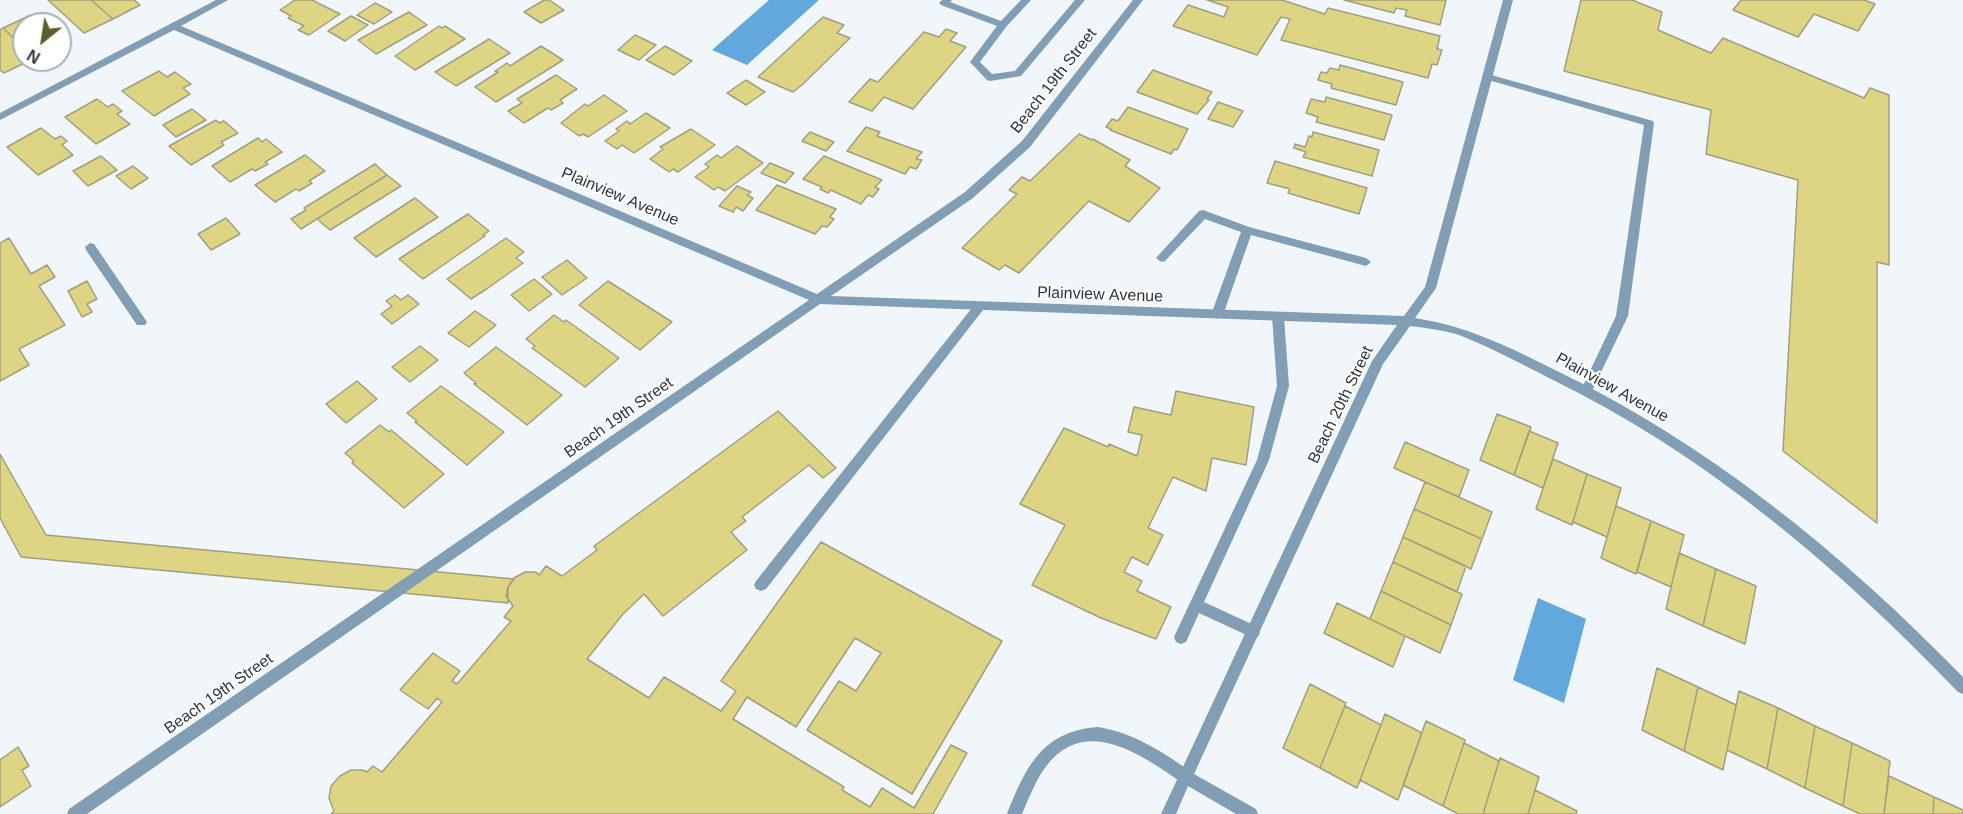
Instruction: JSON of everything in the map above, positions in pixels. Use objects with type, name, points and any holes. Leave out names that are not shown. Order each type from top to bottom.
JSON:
[{"type":"street","points":[[0,117],[223,0]]},
{"type":"street","points":[[947,0],[944,3],[1003,25]]},
{"type":"street","points":[[1026,0],[1003,25],[975,62],[990,78],[1018,74],[1080,0]]},
{"type":"street","name":"Beach 19th Street","points":[[74,814],[969,195],[1026,144],[1137,0]]},
{"type":"street","name":"Beach 20th Street","points":[[1168,814],[1378,361],[1409,321],[1430,288],[1508,0]]},
{"type":"street","name":"Plainview Avenue","points":[[173,26],[820,300],[1409,321],[1461,332],[1587,390],[1684,448],[1809,541],[1938,660],[1963,687]]},
{"type":"street","points":[[1488,77],[1649,123],[1622,315],[1587,390]]},
{"type":"street","points":[[1161,258],[1203,214],[1247,230],[1366,262]]},
{"type":"street","points":[[1217,315],[1247,230]]},
{"type":"street","points":[[90,247],[141,322]]},
{"type":"street","points":[[761,585],[979,307]]},
{"type":"street","points":[[1181,637],[1263,460],[1283,386],[1278,317]]},
{"type":"street","points":[[1197,606],[1253,632]]},
{"type":"street","points":[[1014,814],[1043,758],[1072,736],[1091,732],[1124,740],[1158,757],[1186,777],[1251,814]]},
{"type":"water","points":[[769,0],[819,0],[747,65],[712,50]]},
{"type":"water","points":[[1538,598],[1586,619],[1564,703],[1513,680]]},
{"type":"building","points":[[48,0],[91,0],[113,19],[84,33],[72,22],[72,12],[61,12]]},
{"type":"building","points":[[91,0],[134,0],[140,5],[113,19]]},
{"type":"building","points":[[295,0],[312,0],[340,14],[309,35],[298,30],[304,26],[288,18],[291,16],[280,10]]},
{"type":"building","points":[[544,0],[549,0],[564,10],[541,23],[524,12]]},
{"type":"building","points":[[1207,0],[1282,0],[1325,14],[1328,8],[1440,36],[1437,49],[1442,50],[1437,65],[1432,64],[1428,78],[1281,40],[1290,19],[1281,17],[1257,55],[1173,26],[1188,5],[1224,17],[1228,7]]},
{"type":"building","points":[[1344,0],[1446,0],[1440,25],[1405,16],[1407,10],[1396,8],[1394,13]]},
{"type":"building","points":[[1581,0],[1632,0],[1662,12],[1658,30],[1711,53],[1723,38],[1864,98],[1870,88],[1889,95],[1889,265],[1877,262],[1877,523],[1783,451],[1798,180],[1706,154],[1711,110],[1564,71]]},
{"type":"building","points":[[1741,0],[1864,0],[1875,4],[1858,31],[1814,14],[1798,37],[1733,10]]},
{"type":"building","points":[[375,3],[392,12],[374,24],[357,15]]},
{"type":"building","points":[[409,12],[427,25],[376,54],[358,40]]},
{"type":"building","points":[[351,16],[368,25],[345,41],[328,31]]},
{"type":"building","points":[[823,17],[844,25],[837,33],[850,38],[802,85],[793,92],[758,77]]},
{"type":"building","points":[[12,24],[12,37],[3,28]]},
{"type":"building","points":[[439,26],[442,28],[445,26],[465,39],[415,70],[395,56]]},
{"type":"building","points":[[3,28],[12,37],[12,69],[4,73],[0,70],[0,30]]},
{"type":"building","points":[[946,29],[957,33],[950,41],[966,47],[913,109],[884,97],[872,111],[849,102],[870,79],[878,82],[924,32],[939,37]]},
{"type":"building","points":[[635,35],[656,45],[639,60],[618,50]]},
{"type":"building","points":[[489,39],[510,53],[456,86],[435,72]]},
{"type":"building","points":[[541,46],[563,60],[496,102],[475,87],[507,63],[510,66]]},
{"type":"building","points":[[665,46],[692,61],[674,75],[646,60]]},
{"type":"building","points":[[1340,65],[1403,82],[1396,105],[1331,88],[1332,84],[1318,80],[1321,72],[1327,73],[1330,68],[1339,70]]},
{"type":"building","points":[[1153,70],[1212,92],[1207,99],[1209,100],[1197,114],[1137,92]]},
{"type":"building","points":[[159,71],[167,77],[175,72],[191,84],[183,88],[190,94],[154,116],[122,91]]},
{"type":"building","points":[[556,75],[577,89],[560,100],[563,103],[551,110],[548,108],[524,123],[508,111],[522,103],[517,99]]},
{"type":"building","points":[[746,80],[765,92],[746,105],[727,93]]},
{"type":"building","points":[[604,95],[627,111],[588,137],[583,134],[579,136],[561,123],[585,104],[588,106]]},
{"type":"building","points":[[1326,97],[1392,115],[1384,140],[1316,122],[1318,117],[1306,113],[1311,99],[1325,102]]},
{"type":"building","points":[[97,99],[108,107],[113,104],[122,111],[117,114],[130,124],[96,144],[65,117]]},
{"type":"building","points":[[1218,102],[1243,111],[1233,127],[1208,119]]},
{"type":"building","points":[[1128,107],[1188,129],[1177,150],[1174,149],[1171,154],[1106,127],[1112,119],[1118,121]]},
{"type":"building","points":[[192,109],[206,120],[176,137],[163,125]]},
{"type":"building","points":[[646,113],[670,128],[634,153],[622,145],[617,149],[605,141],[619,131],[616,129],[627,121],[630,124]]},
{"type":"building","points":[[216,120],[219,123],[224,121],[238,133],[221,142],[224,145],[191,165],[169,146]]},
{"type":"building","points":[[866,127],[880,132],[877,136],[922,152],[916,159],[922,160],[916,169],[910,167],[905,174],[847,151]]},
{"type":"building","points":[[41,128],[55,139],[61,136],[67,141],[62,145],[73,155],[38,175],[7,147]]},
{"type":"building","points":[[691,129],[715,145],[678,172],[673,169],[669,172],[650,159],[663,149],[660,147]]},
{"type":"building","points":[[810,132],[834,142],[826,151],[802,141]]},
{"type":"building","points":[[1313,132],[1379,150],[1372,176],[1303,157],[1306,152],[1294,148],[1295,144],[1305,147]]},
{"type":"building","points":[[1079,134],[1093,139],[1130,160],[1125,166],[1160,188],[1129,222],[1089,201],[1019,273],[1005,265],[999,270],[962,248],[1017,194],[1009,190],[1022,177],[1030,181]]},
{"type":"building","points":[[258,138],[262,142],[266,139],[282,152],[265,162],[268,164],[255,171],[252,169],[230,182],[212,166]]},
{"type":"building","points":[[737,146],[763,163],[725,191],[718,187],[714,190],[695,177],[709,167],[705,164],[717,155],[721,158]]},
{"type":"building","points":[[305,155],[325,171],[309,181],[312,183],[299,191],[296,189],[275,202],[255,185]]},
{"type":"building","points":[[101,156],[117,170],[88,186],[73,171]]},
{"type":"building","points":[[824,156],[882,180],[875,187],[879,189],[873,197],[868,195],[861,204],[831,190],[828,193],[820,189],[822,187],[803,179]]},
{"type":"building","points":[[1275,161],[1367,188],[1359,214],[1288,193],[1290,189],[1267,183]]},
{"type":"building","points":[[770,163],[794,173],[785,183],[761,173]]},
{"type":"building","points":[[375,164],[387,175],[301,229],[291,219],[306,210],[304,208]]},
{"type":"building","points":[[133,166],[148,178],[131,189],[116,176]]},
{"type":"building","points":[[387,175],[401,186],[330,230],[317,219]]},
{"type":"building","points":[[777,185],[836,209],[830,217],[834,219],[827,227],[822,226],[815,234],[756,210]]},
{"type":"building","points":[[737,186],[751,192],[747,195],[753,198],[743,211],[736,207],[733,212],[719,206]]},
{"type":"building","points":[[415,198],[438,217],[376,257],[354,238]]},
{"type":"building","points":[[468,214],[489,231],[423,279],[399,259]]},
{"type":"building","points":[[226,218],[240,234],[211,250],[198,234]]},
{"type":"building","points":[[9,238],[31,274],[47,265],[55,277],[39,286],[65,325],[19,349],[29,365],[0,381],[0,243]]},
{"type":"building","points":[[506,238],[524,252],[516,258],[523,263],[488,288],[471,299],[447,279]]},
{"type":"building","points":[[567,260],[587,278],[562,295],[542,277]]},
{"type":"building","points":[[534,279],[552,294],[529,311],[511,295]]},
{"type":"building","points":[[87,281],[97,299],[87,304],[92,312],[82,317],[68,291]]},
{"type":"building","points":[[608,281],[672,322],[640,350],[579,305]]},
{"type":"building","points":[[395,295],[401,300],[408,295],[419,304],[392,324],[381,314],[392,306],[386,301]]},
{"type":"building","points":[[475,311],[496,325],[469,347],[448,333]]},
{"type":"building","points":[[554,315],[564,322],[566,320],[619,358],[585,387],[532,348],[535,346],[526,339]]},
{"type":"building","points":[[420,346],[438,360],[410,382],[392,367]]},
{"type":"building","points":[[496,347],[562,395],[527,425],[474,384],[476,383],[464,373]]},
{"type":"building","points":[[357,381],[377,399],[346,423],[326,404]]},
{"type":"building","points":[[441,386],[504,432],[467,465],[407,413]]},
{"type":"building","points":[[1176,391],[1254,407],[1246,465],[1212,458],[1206,491],[1173,477],[1148,528],[1163,535],[1148,565],[1132,557],[1124,572],[1142,581],[1137,591],[1171,607],[1156,639],[1101,618],[1032,585],[1065,525],[1020,504],[1064,428],[1108,447],[1109,444],[1137,456],[1142,435],[1128,432],[1134,407],[1171,415]]},
{"type":"building","points":[[778,411],[836,468],[823,478],[809,465],[742,517],[746,521],[731,532],[747,550],[663,616],[644,594],[623,614],[587,659],[649,698],[664,677],[721,711],[736,691],[721,681],[821,542],[1002,641],[912,794],[807,730],[839,681],[856,691],[881,653],[855,638],[796,727],[747,697],[733,719],[844,787],[842,790],[870,807],[882,788],[914,808],[951,745],[967,753],[933,814],[331,814],[334,811],[329,798],[331,786],[340,776],[351,770],[367,772],[373,766],[382,772],[442,702],[437,698],[428,709],[400,690],[433,653],[460,671],[452,681],[457,684],[511,621],[504,617],[513,606],[506,596],[508,587],[514,578],[525,572],[536,572],[539,575],[546,566],[562,576],[597,550],[594,546]]},
{"type":"building","points":[[1497,414],[1531,427],[1514,475],[1480,460]]},
{"type":"building","points":[[380,425],[389,432],[391,430],[444,474],[404,508],[352,463],[354,461],[345,453]]},
{"type":"building","points":[[1529,431],[1558,443],[1543,488],[1514,475]]},
{"type":"building","points":[[1405,442],[1469,470],[1459,497],[1394,468]]},
{"type":"building","points":[[0,454],[46,535],[514,579],[508,587],[508,603],[21,557],[0,518]]},
{"type":"building","points":[[1553,459],[1587,474],[1572,525],[1536,509]]},
{"type":"building","points":[[1587,474],[1621,488],[1607,537],[1573,522]]},
{"type":"building","points":[[1425,482],[1492,512],[1482,539],[1414,509]]},
{"type":"building","points":[[1616,506],[1651,521],[1636,574],[1601,558]]},
{"type":"building","points":[[1414,509],[1482,539],[1471,569],[1403,537]]},
{"type":"building","points":[[1651,521],[1684,535],[1671,587],[1637,572]]},
{"type":"building","points":[[1403,537],[1466,566],[1457,592],[1393,562]]},
{"type":"building","points":[[1679,553],[1716,569],[1703,626],[1666,609]]},
{"type":"building","points":[[1393,562],[1462,594],[1451,625],[1381,591]]},
{"type":"building","points":[[1716,569],[1756,586],[1745,644],[1703,626]]},
{"type":"building","points":[[1381,591],[1451,625],[1440,653],[1370,619]]},
{"type":"building","points":[[1337,603],[1405,636],[1393,667],[1324,633]]},
{"type":"building","points":[[1657,668],[1698,687],[1684,751],[1642,730]]},
{"type":"building","points":[[1310,684],[1346,703],[1320,768],[1283,748]]},
{"type":"building","points":[[1698,687],[1736,705],[1723,770],[1684,751]]},
{"type":"building","points":[[1739,691],[1778,708],[1767,769],[1727,750]]},
{"type":"building","points":[[1345,706],[1381,725],[1357,788],[1320,768]]},
{"type":"building","points":[[1778,708],[1815,726],[1805,788],[1767,769]]},
{"type":"building","points":[[1385,714],[1422,733],[1398,800],[1360,780]]},
{"type":"building","points":[[1426,721],[1465,740],[1443,806],[1403,785]]},
{"type":"building","points":[[1815,726],[1852,743],[1843,806],[1805,788]]},
{"type":"building","points":[[1464,743],[1499,761],[1483,814],[1458,814],[1443,806]]},
{"type":"building","points":[[1852,743],[1890,761],[1884,814],[1860,814],[1843,806]]},
{"type":"building","points":[[18,747],[29,766],[22,770],[31,786],[0,807],[0,760]]},
{"type":"building","points":[[1500,758],[1539,777],[1528,814],[1483,814]]},
{"type":"building","points":[[1889,776],[1934,797],[1933,814],[1884,814]]},
{"type":"building","points":[[1535,790],[1577,811],[1576,814],[1528,814]]},
{"type":"building","points":[[1934,797],[1963,810],[1963,814],[1933,814]]}]
